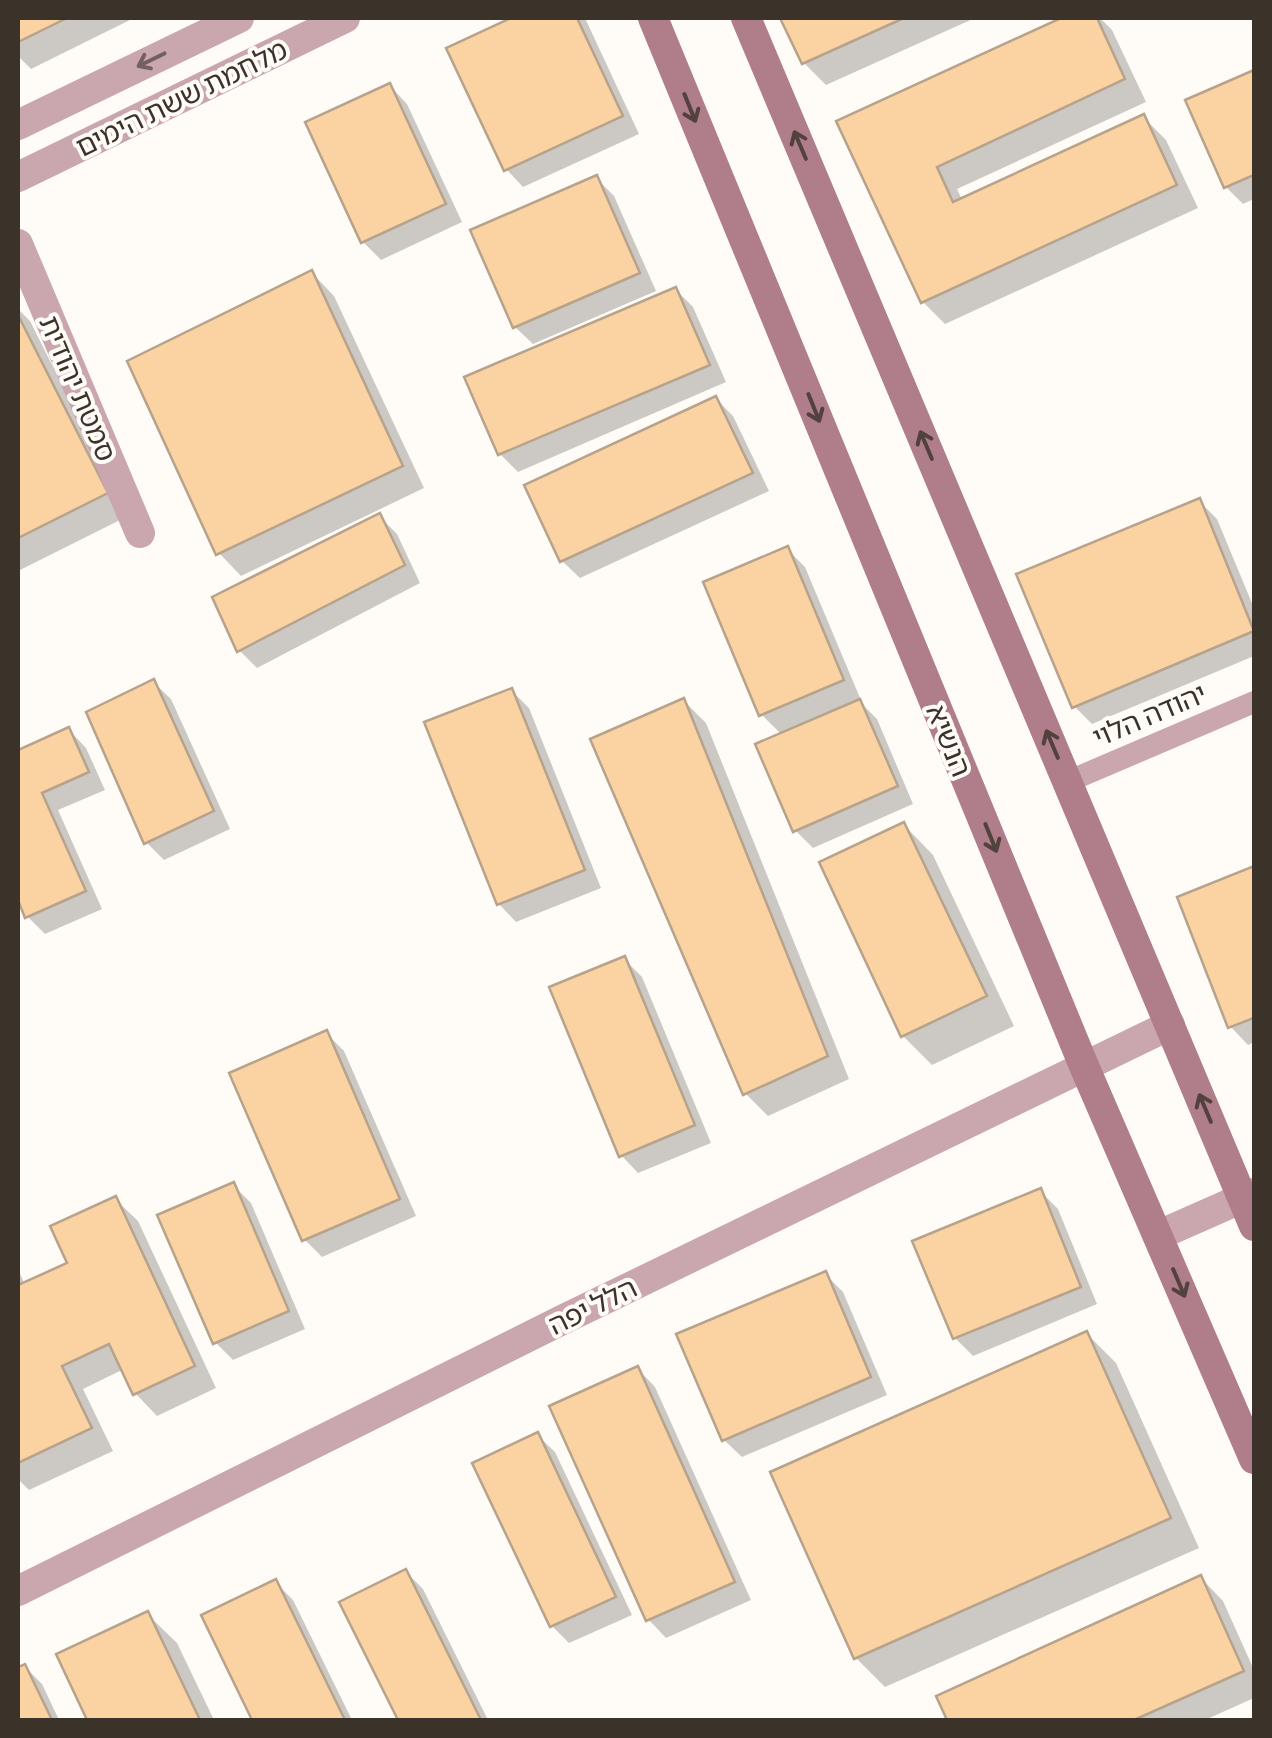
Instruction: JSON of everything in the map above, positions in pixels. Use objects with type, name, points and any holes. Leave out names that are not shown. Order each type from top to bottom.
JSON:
[{"type":"main road","name":"הנשיא","points":[[653,18],[1084,1066],[1254,1458]]},
{"type":"main road","points":[[746,18],[1250,1206]]},
{"type":"street","name":"מלחמת ששת הימים","points":[[18,126],[239,18]]},
{"type":"street","name":"מלחמת ששת הימים","points":[[18,177],[345,18]]},
{"type":"street","name":"סמטת יהודית","points":[[18,244],[140,532]]},
{"type":"street","name":"הלל יפה","points":[[18,1591],[1170,1024]]},
{"type":"street","points":[[1159,1236],[1250,1206]]},
{"type":"lane","name":"יהודה הלוי","points":[[1067,782],[1254,702]]},
{"type":"building","points":[[18,18],[67,18],[18,42]]},
{"type":"building","points":[[511,18],[577,18],[623,116],[504,171],[446,48]]},
{"type":"building","points":[[780,18],[904,18],[802,64]]},
{"type":"building","points":[[1061,18],[1097,18],[1125,79],[937,167],[953,202],[1144,114],[1177,185],[921,303],[836,121]]},
{"type":"building","points":[[1254,70],[1254,175],[1224,188],[1185,100]]},
{"type":"building","points":[[390,83],[446,204],[361,243],[305,122]]},
{"type":"building","points":[[597,175],[640,273],[513,328],[470,230]]},
{"type":"building","points":[[312,270],[403,466],[216,555],[127,361]]},
{"type":"building","points":[[676,287],[710,365],[498,455],[464,377]]},
{"type":"building","points":[[18,315],[108,493],[18,538]]},
{"type":"building","points":[[716,396],[753,473],[560,562],[524,485]]},
{"type":"building","points":[[1200,498],[1254,631],[1072,708],[1016,574]]},
{"type":"building","points":[[380,513],[405,565],[237,652],[212,597]]},
{"type":"building","points":[[788,546],[844,680],[759,716],[703,582]]},
{"type":"building","points":[[154,679],[214,811],[144,844],[86,712]]},
{"type":"building","points":[[512,688],[585,870],[497,905],[424,722]]},
{"type":"building","points":[[684,698],[828,1056],[743,1095],[590,739]]},
{"type":"building","points":[[860,699],[898,786],[793,832],[755,744]]},
{"type":"building","points":[[69,727],[89,772],[42,793],[86,891],[25,918],[18,900],[18,750]]},
{"type":"building","points":[[904,822],[987,996],[901,1037],[819,862]]},
{"type":"building","points":[[1254,866],[1254,1018],[1228,1028],[1177,897]]},
{"type":"building","points":[[625,956],[695,1125],[619,1157],[549,987]]},
{"type":"building","points":[[327,1030],[400,1199],[302,1241],[229,1073]]},
{"type":"building","points":[[234,1182],[289,1311],[213,1344],[157,1215]]},
{"type":"building","points":[[1041,1188],[1081,1287],[953,1339],[912,1241]]},
{"type":"building","points":[[116,1196],[195,1366],[133,1395],[109,1344],[62,1366],[92,1428],[18,1463],[18,1285],[67,1263],[50,1226]]},
{"type":"building","points":[[826,1271],[871,1377],[722,1441],[676,1334]]},
{"type":"building","points":[[1087,1331],[1171,1518],[854,1659],[770,1472]]},
{"type":"building","points":[[638,1366],[735,1582],[646,1621],[549,1406]]},
{"type":"building","points":[[538,1432],[616,1597],[550,1627],[472,1463]]},
{"type":"building","points":[[406,1569],[481,1720],[398,1720],[339,1602]]},
{"type":"building","points":[[1201,1575],[1244,1671],[1134,1720],[947,1720],[936,1696]]},
{"type":"building","points":[[276,1579],[345,1720],[252,1720],[201,1615]]},
{"type":"building","points":[[148,1611],[200,1720],[87,1720],[56,1654]]},
{"type":"building","points":[[25,1664],[52,1720],[18,1720],[18,1667]]}]
